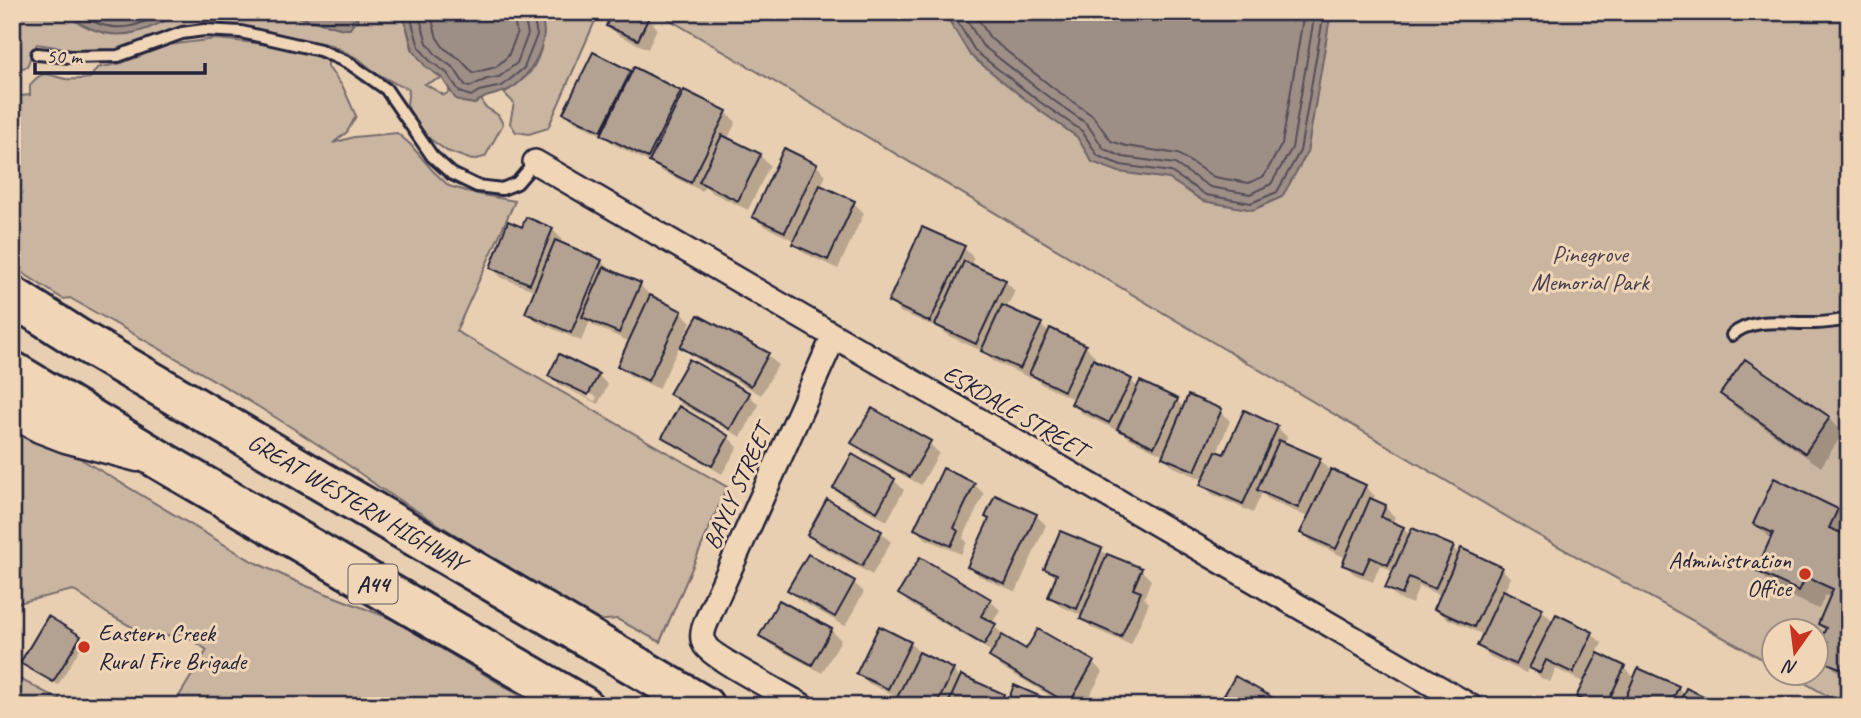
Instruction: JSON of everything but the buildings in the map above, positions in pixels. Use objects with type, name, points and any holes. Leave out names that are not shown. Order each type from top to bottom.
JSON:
[{"type":"highway","name":"GREAT WESTERN HIGHWAY","points":[[12,296],[79,339],[704,706]]},
{"type":"highway","name":"A44","points":[[12,371],[583,706]]},
{"type":"main road","points":[[12,285],[79,339]]},
{"type":"main road","points":[[12,411],[66,436],[163,462]]},
{"type":"street","name":"ESKDALE STREET","points":[[535,162],[1470,706]]},
{"type":"street","name":"BAYLY STREET","points":[[803,706],[718,657],[705,646],[702,633],[834,336]]},
{"type":"lane","points":[[37,54],[70,57],[118,56],[182,33],[212,30],[241,33],[320,50],[349,63],[386,89],[432,156],[452,174],[477,186],[502,189],[517,183],[535,162]]},
{"type":"lane","points":[[1731,335],[1739,328],[1758,324],[1818,323],[1849,319]]},
{"type":"green space","points":[[12,12],[71,12],[77,22],[147,29],[182,12],[279,12],[344,29],[357,20],[360,12],[395,12],[405,21],[412,49],[454,79],[442,78],[425,84],[444,95],[449,92],[449,87],[456,97],[466,102],[475,104],[481,98],[484,106],[498,115],[503,124],[485,157],[472,160],[447,151],[426,136],[409,110],[409,89],[376,73],[359,59],[331,45],[220,23],[178,29],[111,52],[82,53],[37,44],[27,67],[12,70]]},
{"type":"green space","points":[[536,12],[599,12],[548,128],[529,134],[516,132],[510,123],[514,103],[504,93],[526,77],[538,58],[543,41],[543,25]]},
{"type":"green space","name":"Pinegrove Memorial Park","points":[[657,12],[1849,12],[1849,706],[1810,686],[1829,686],[1829,616],[1759,616],[1759,657],[1534,533]]},
{"type":"green space","points":[[215,39],[287,48],[328,61],[328,67],[343,87],[356,116],[347,132],[333,143],[354,137],[397,133],[449,186],[515,201],[456,331],[727,487],[660,642],[617,619],[594,621],[380,488],[267,412],[70,298],[63,299],[12,266],[12,97],[30,95],[30,85],[39,76],[90,78],[97,68],[122,63],[168,45]]},
{"type":"green space","points":[[12,418],[252,561],[304,585],[392,619],[537,706],[179,706],[175,703],[207,650],[182,633],[152,638],[108,614],[73,590],[14,604],[12,602]]},
{"type":"green space","points":[[12,675],[64,702],[69,706],[12,706]]},
{"type":"water","points":[[71,12],[182,12],[138,32],[116,34],[84,26]]},
{"type":"water","points":[[279,12],[360,12],[350,29],[344,29]]},
{"type":"water","points":[[395,12],[536,12],[542,20],[543,41],[535,62],[515,86],[475,104],[462,102],[455,98],[442,78],[426,67],[413,50],[405,21]]},
{"type":"water","points":[[944,12],[1331,12],[1307,153],[1282,197],[1253,210],[1203,201],[1169,179],[1119,172],[1092,162],[1077,137],[970,55]]},
{"type":"place","name":"Administration Office","points":[[1805,574]]},
{"type":"place","name":"Eastern Creek Rural Fire Brigade","points":[[84,647]]}]
